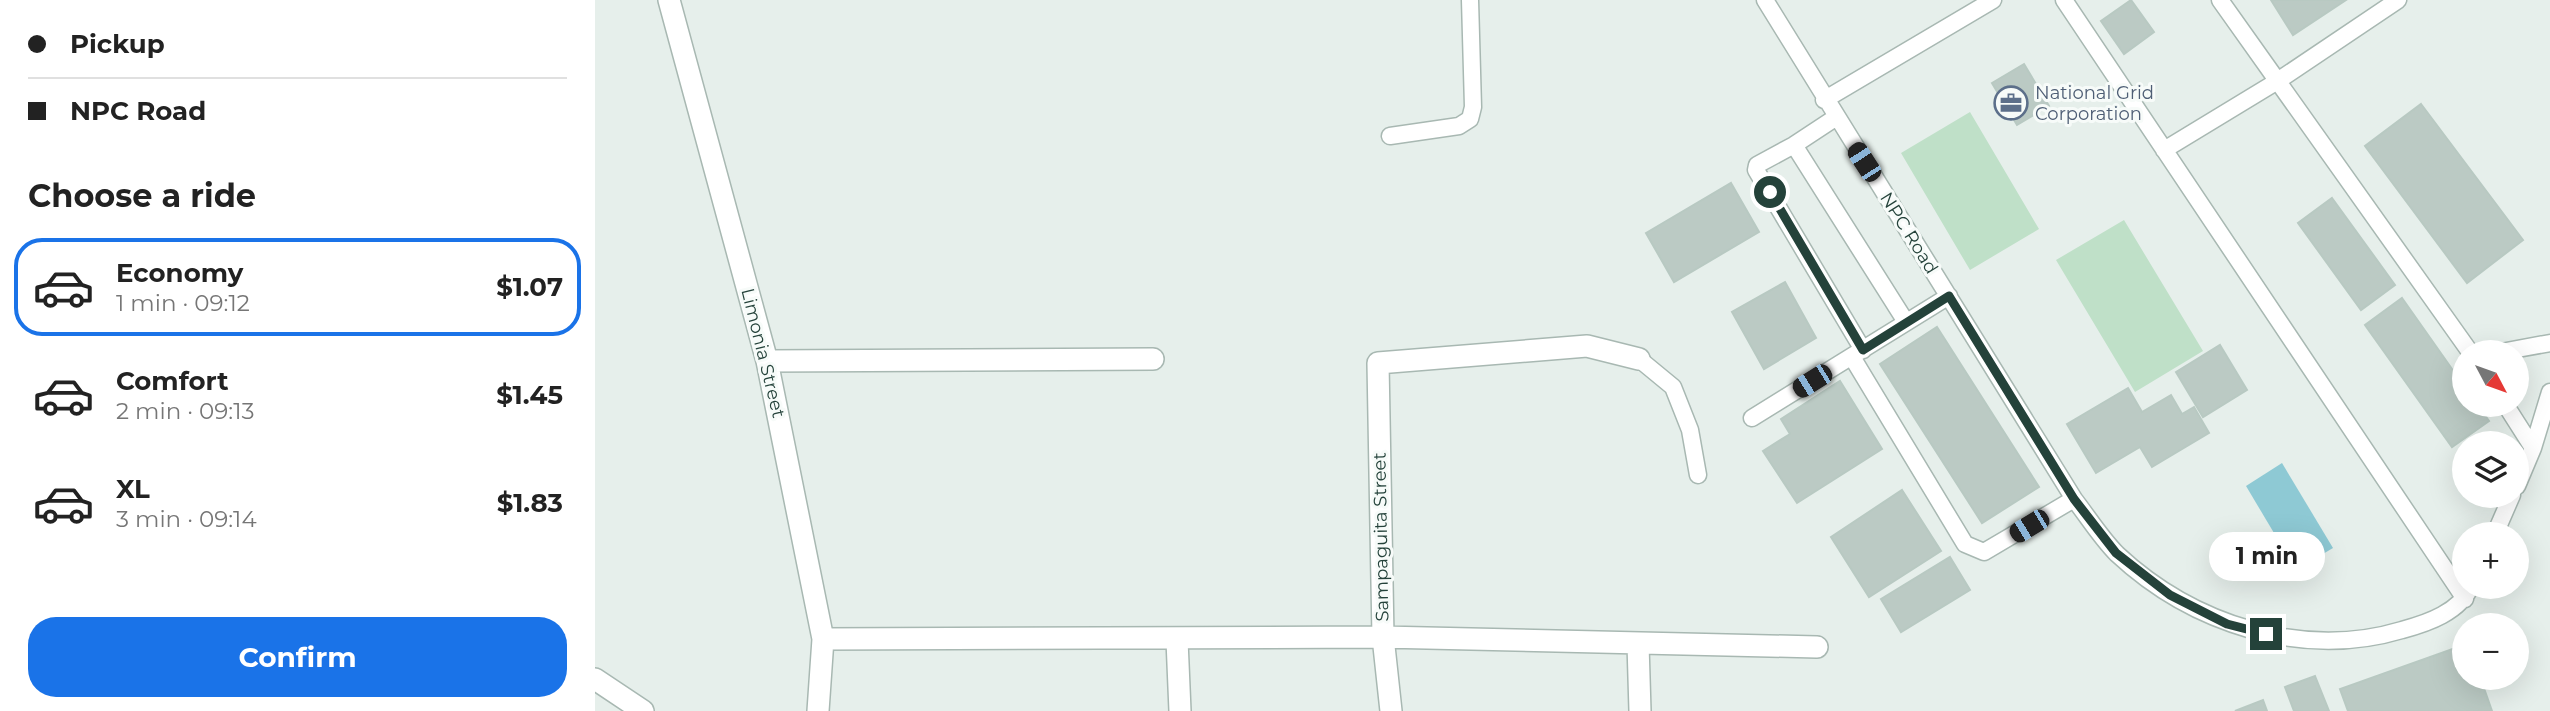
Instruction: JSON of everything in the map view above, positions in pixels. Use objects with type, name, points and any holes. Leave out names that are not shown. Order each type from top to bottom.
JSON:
[{"type":"street","name":"Limonia Street","points":[[669,0],[767,361],[823,639],[818,711]]},
{"type":"street","name":"Sampaguita Street","points":[[1391,711],[1383,637],[1378,363],[1587,346],[1639,359]]},
{"type":"street","points":[[767,361],[1153,359]]},
{"type":"street","points":[[823,639],[1177,640],[1383,637],[1817,647]]},
{"type":"street","points":[[1177,640],[1180,711]]},
{"type":"street","points":[[1638,644],[1640,711]]},
{"type":"street","points":[[595,679],[643,711]]},
{"type":"lane","points":[[1390,136],[1459,126],[1471,119],[1473,107],[1470,0]]},
{"type":"lane","name":"NPC Road","points":[[1765,0],[1835,118],[2074,499],[2116,553],[2170,595],[2227,624],[2286,639],[2370,640],[2429,622],[2460,599]]},
{"type":"lane","points":[[1824,100],[1993,0]]},
{"type":"lane","points":[[2064,0],[2452,570]]},
{"type":"lane","points":[[2220,0],[2461,340]]},
{"type":"lane","points":[[2164,150],[2276,82],[2398,0]]},
{"type":"lane","points":[[1835,118],[1757,165],[1756,170],[1965,544],[1985,552],[2074,499]]},
{"type":"lane","points":[[1794,145],[1906,323]]},
{"type":"lane","points":[[1752,418],[1949,296]]},
{"type":"lane","points":[[2529,347],[2550,343]]},
{"type":"lane","points":[[1639,359],[1673,387],[1690,430],[1698,475]]},
{"type":"lane","points":[[2529,457],[2550,392]]},
{"type":"lane","points":[[2513,417],[2533,448]]},
{"type":"green space","points":[[1970,112],[2039,229],[1970,270],[1901,153]]},
{"type":"green space","points":[[2124,220],[2203,351],[2135,392],[2056,260]]},
{"type":"water","points":[[2282,463],[2333,548],[2296,570],[2246,486]]},
{"type":"building","points":[[2131,0],[2154,32],[2124,54],[2101,21]]},
{"type":"building","points":[[2271,0],[2346,0],[2293,35]]},
{"type":"building","points":[[2024,64],[2049,106],[2017,125],[1992,83]]},
{"type":"building","points":[[2421,104],[2523,240],[2467,283],[2365,146]]},
{"type":"building","points":[[1731,183],[1759,232],[1674,282],[1646,233]]},
{"type":"building","points":[[2332,198],[2395,285],[2361,310],[2298,223]]},
{"type":"building","points":[[1785,282],[1816,338],[1764,369],[1732,312]]},
{"type":"building","points":[[2402,298],[2452,369],[2452,417],[2486,417],[2489,421],[2475,431],[2452,431],[2452,447],[2365,325]]},
{"type":"building","points":[[1937,327],[2039,487],[1982,523],[1880,364]]},
{"type":"building","points":[[2220,345],[2247,390],[2203,417],[2176,372]]},
{"type":"building","points":[[1840,381],[1882,449],[1797,503],[1763,451],[1790,434],[1781,419]]},
{"type":"building","points":[[2128,388],[2142,412],[2171,395],[2182,414],[2194,407],[2209,433],[2152,467],[2140,447],[2096,473],[2067,424]]},
{"type":"building","points":[[1902,490],[1941,551],[1869,597],[1831,537]]},
{"type":"building","points":[[1950,557],[1970,590],[1901,632],[1881,599]]},
{"type":"building","points":[[2452,649],[2452,690],[2485,690],[2492,711],[2348,711],[2340,689]]},
{"type":"building","points":[[2315,676],[2329,711],[2294,711],[2285,687]]},
{"type":"building","points":[[2263,700],[2267,711],[2235,711]]},
{"type":"place","name":"National Grid Corporation","points":[[2011,103]]},
{"type":"route","points":[[1770,192],[1863,350],[1949,296],[2074,499],[2116,553],[2170,595],[2227,624],[2266,634]]}]
